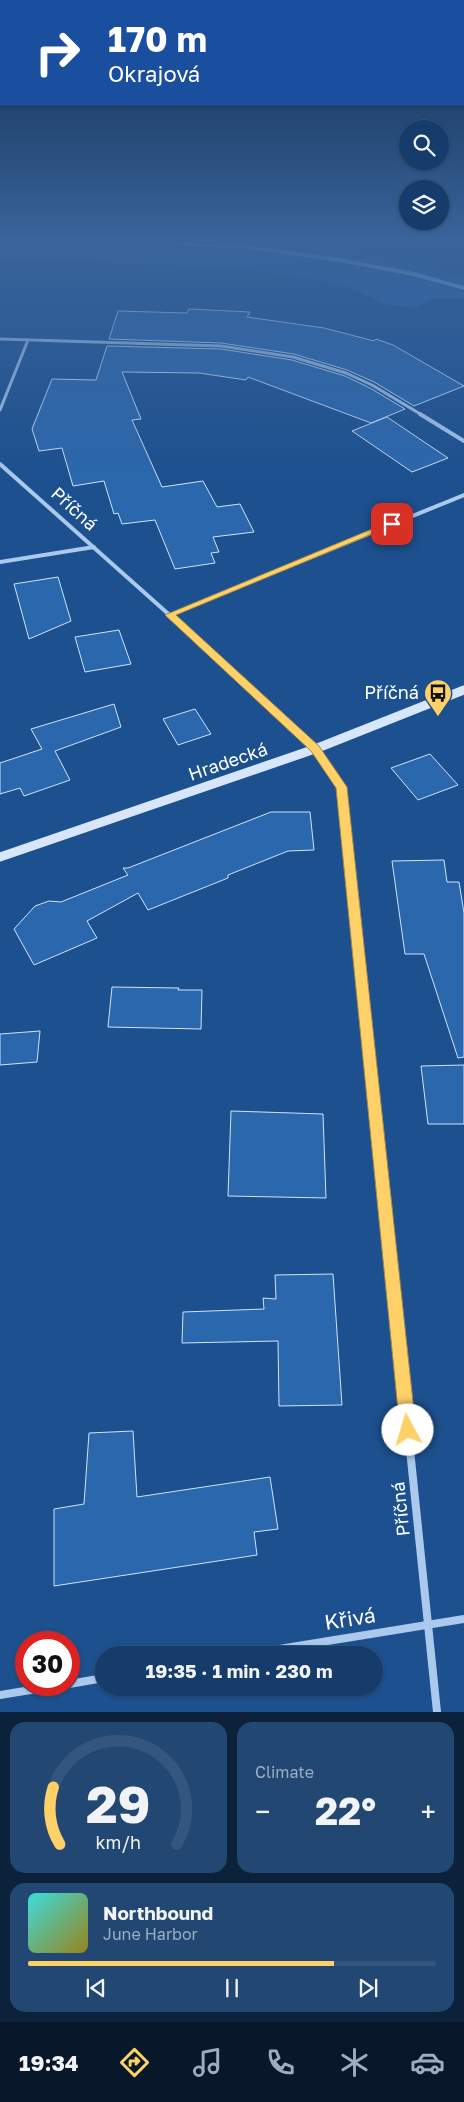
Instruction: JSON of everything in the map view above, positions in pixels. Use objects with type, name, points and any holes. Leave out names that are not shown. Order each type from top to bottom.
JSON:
[{"type":"street","points":[[0,339],[221,346],[293,357],[346,373],[372,385],[464,441]]},
{"type":"street","points":[[0,410],[28,340]]},
{"type":"street","name":"Příčná","points":[[0,464],[94,546],[315,749],[342,787],[437,1712]]},
{"type":"street","points":[[170,615],[464,495]]},
{"type":"street","points":[[0,562],[94,546]]},
{"type":"street","name":"Hradecká","points":[[0,857],[315,749],[464,690]]},
{"type":"street","name":"Křivá","points":[[296,1646],[464,1619]]},
{"type":"street","points":[[80,1682],[95,1680]]},
{"type":"street","points":[[0,1695],[15,1693]]},
{"type":"building","points":[[115,321],[274,321],[324,328],[374,341],[376,339],[393,345],[464,386],[414,406],[374,382],[347,370],[294,354],[221,343],[109,339]]},
{"type":"building","points":[[107,346],[221,349],[292,360],[345,376],[370,388],[405,409],[371,423],[248,377],[246,380],[199,373],[122,372],[141,419],[132,420],[162,487],[203,481],[217,507],[240,504],[254,532],[213,537],[219,552],[211,553],[215,563],[175,569],[155,520],[122,524],[118,513],[114,514],[104,481],[73,486],[62,448],[39,451],[32,429],[52,379],[96,380]]},
{"type":"building","points":[[387,417],[448,458],[412,472],[352,431]]},
{"type":"building","points":[[58,577],[71,621],[29,639],[14,584]]},
{"type":"building","points":[[119,630],[131,664],[85,672],[75,637]]},
{"type":"building","points":[[114,704],[121,727],[55,751],[70,780],[24,796],[20,788],[0,794],[0,763],[42,749],[31,729]]},
{"type":"building","points":[[195,709],[211,734],[178,745],[163,719]]},
{"type":"building","points":[[430,754],[458,785],[418,800],[391,768]]},
{"type":"building","points":[[271,812],[310,812],[314,850],[288,851],[228,875],[228,878],[148,910],[138,893],[87,921],[97,938],[34,965],[14,929],[35,906],[49,901],[61,902],[128,875],[123,868],[128,868]]},
{"type":"building","points":[[444,860],[447,882],[459,882],[464,913],[464,1057],[458,1058],[424,954],[405,954],[392,861]]},
{"type":"building","points":[[112,987],[202,990],[201,1029],[108,1027]]},
{"type":"building","points":[[40,1031],[37,1062],[0,1065],[0,1034]]},
{"type":"building","points":[[464,1065],[464,1124],[428,1124],[421,1066]]},
{"type":"building","points":[[231,1111],[323,1114],[326,1198],[228,1196]]},
{"type":"building","points":[[333,1274],[342,1405],[279,1406],[278,1341],[182,1343],[183,1312],[264,1309],[263,1298],[276,1299],[275,1275]]},
{"type":"building","points":[[133,1431],[137,1497],[270,1477],[278,1529],[254,1532],[257,1555],[54,1586],[54,1509],[84,1504],[89,1433]]},
{"type":"place","name":"Příčná","points":[[438,717]]},
{"type":"route","points":[[392,524],[170,615],[315,749],[342,787],[408,1430]]}]
